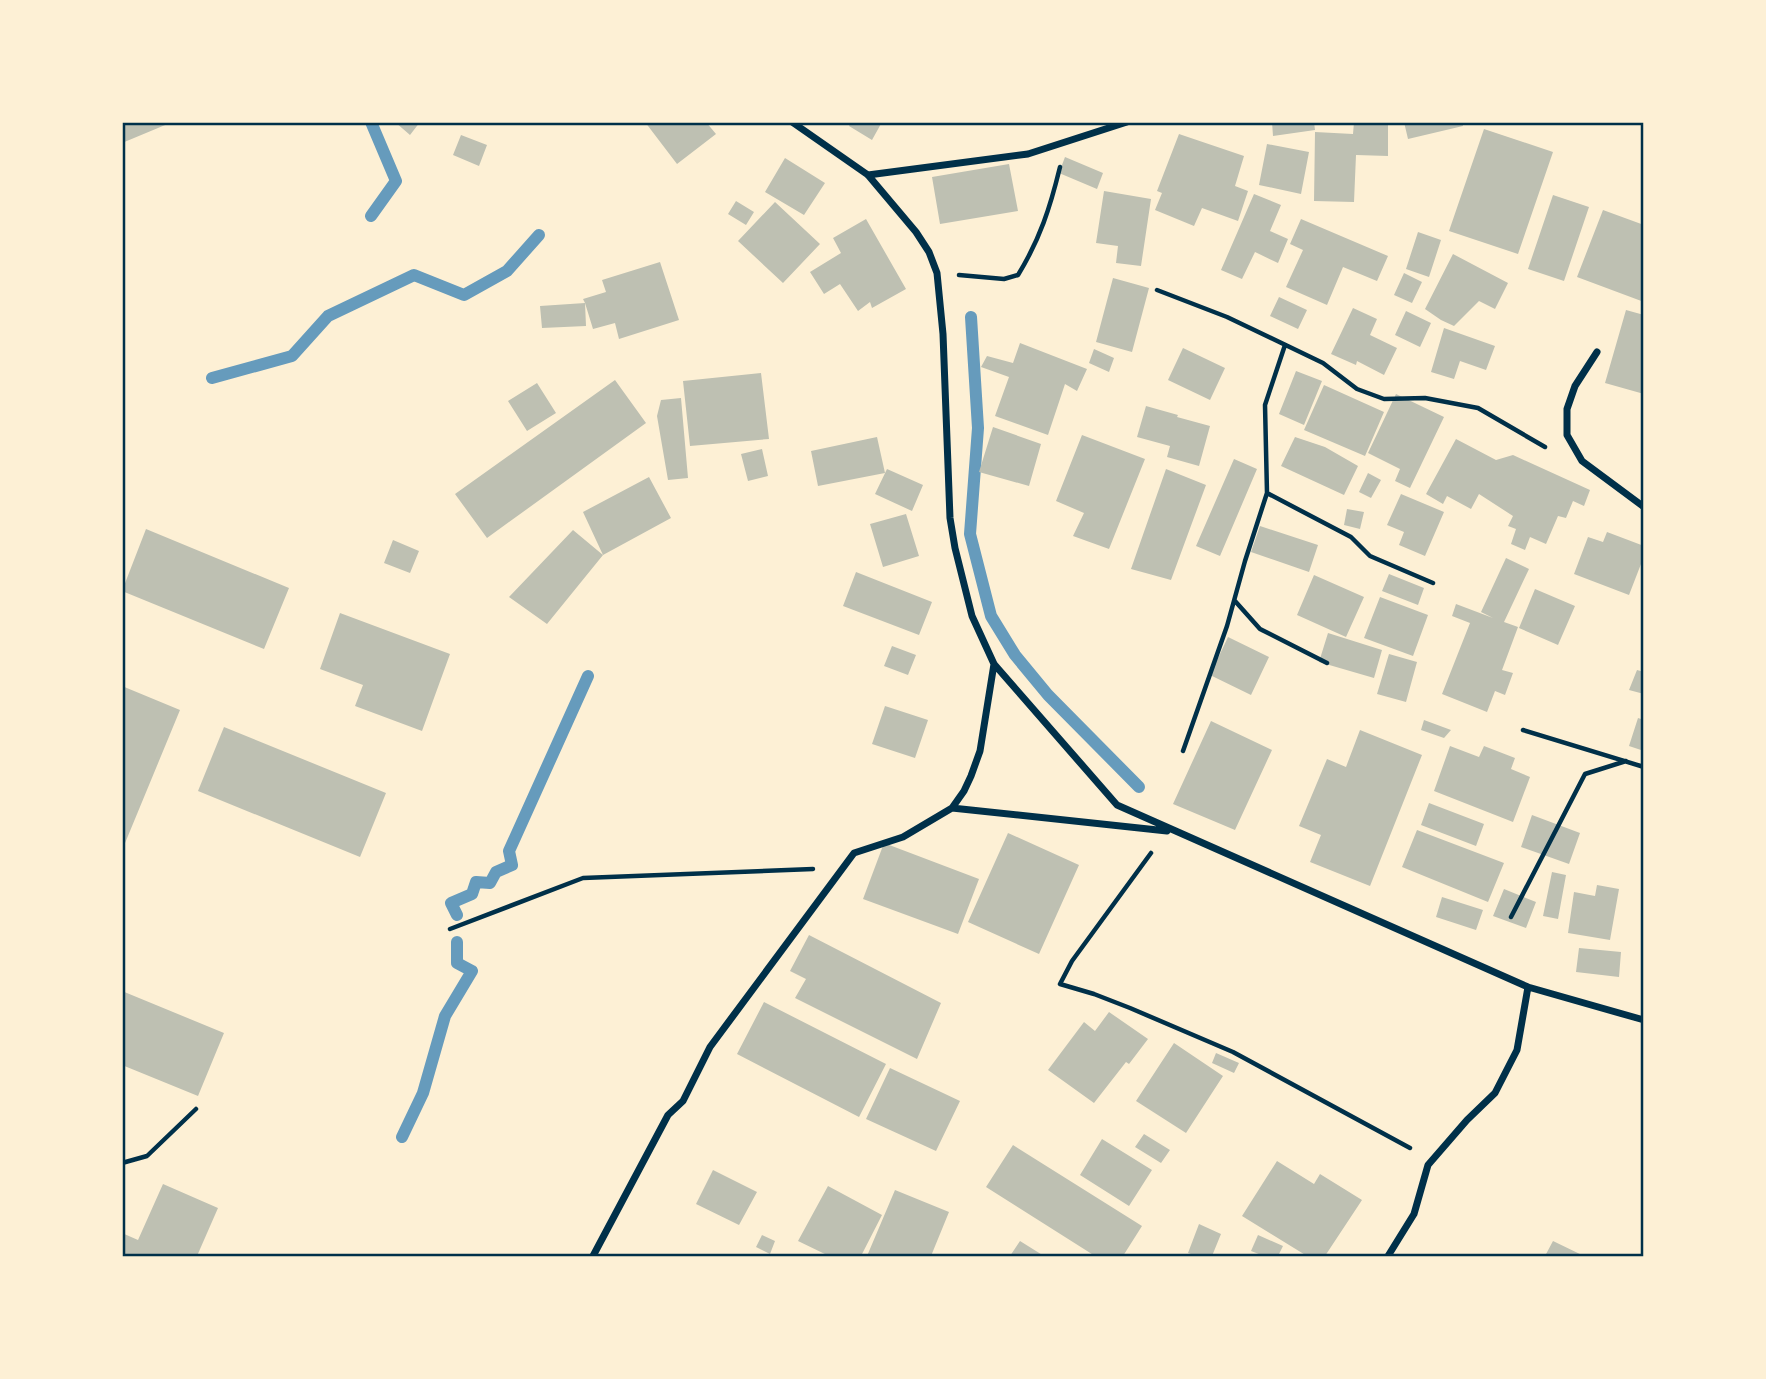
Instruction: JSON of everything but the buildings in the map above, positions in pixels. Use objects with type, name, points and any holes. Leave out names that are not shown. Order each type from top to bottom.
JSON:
[{"type":"street","points":[[792,122],[868,175],[929,251],[937,273],[943,334],[950,518],[972,616],[994,664],[1117,805],[1528,986],[1643,1020]]},
{"type":"street","points":[[868,175],[1028,154],[1127,122]]},
{"type":"street","points":[[1597,352],[1575,386],[1567,409],[1567,435],[1582,461],[1643,508]]},
{"type":"street","points":[[593,1256],[668,1115],[683,1101],[710,1047],[855,853],[903,837],[952,808],[964,791],[980,751],[994,664]]},
{"type":"street","points":[[952,808],[1167,831]]},
{"type":"street","points":[[1388,1256],[1414,1214],[1428,1165],[1467,1120],[1495,1093],[1517,1050],[1528,986]]},
{"type":"path","points":[[937,273],[1004,279],[1018,275],[1029,258],[1048,214],[1067,143]]},
{"type":"path","points":[[1157,290],[1227,317],[1323,363],[1357,388],[1384,399],[1425,398],[1478,408],[1542,446],[1582,461]]},
{"type":"path","points":[[1182,751],[1227,626],[1267,493],[1265,405],[1285,345]]},
{"type":"path","points":[[1267,493],[1351,537],[1370,556],[1433,583]]},
{"type":"path","points":[[1234,600],[1260,629],[1327,663]]},
{"type":"path","points":[[1523,730],[1643,767]]},
{"type":"path","points":[[1511,917],[1585,774],[1626,761]]},
{"type":"path","points":[[1167,831],[1072,961],[1060,984],[1130,1008],[1233,1052],[1422,1155],[1428,1165]]},
{"type":"path","points":[[450,929],[583,878],[833,868],[855,853]]},
{"type":"path","points":[[122,1163],[147,1156],[196,1109]]},
{"type":"waterway","points":[[371,122],[396,181],[371,216]]},
{"type":"waterway","points":[[212,378],[292,356],[328,316],[414,275],[464,295],[507,271],[539,235]]},
{"type":"waterway","points":[[971,317],[978,428],[970,534],[991,616],[1015,655],[1048,695],[1139,787]]},
{"type":"waterway","points":[[457,915],[451,903],[472,894],[476,882],[490,883],[496,872],[512,865],[509,851],[588,676]]},
{"type":"waterway","points":[[402,1137],[423,1093],[445,1016],[472,971],[457,963],[457,942]]}]
